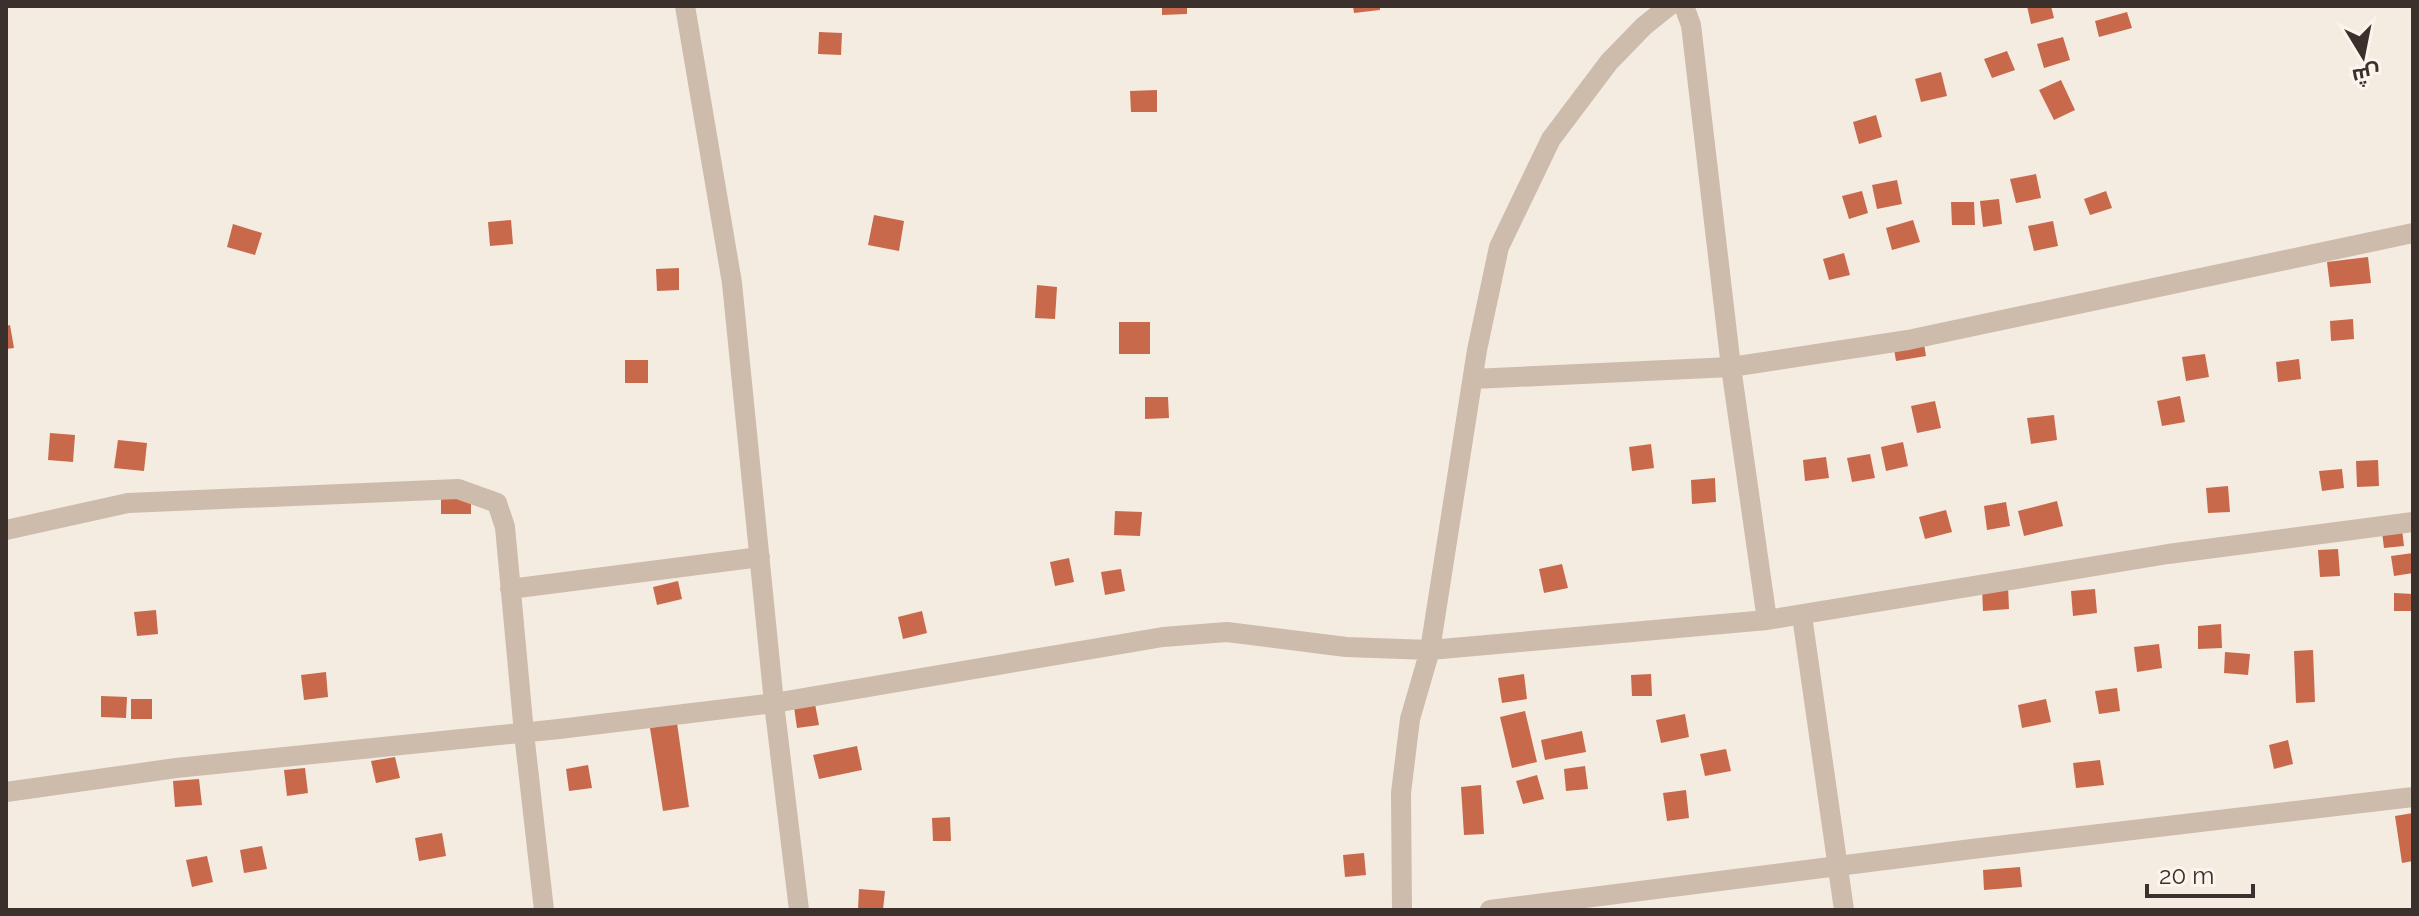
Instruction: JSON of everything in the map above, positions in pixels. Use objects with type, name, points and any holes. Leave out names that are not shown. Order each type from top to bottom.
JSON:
[{"type":"street","points":[[685,6],[732,283],[774,703],[799,910]]},
{"type":"street","points":[[1402,910],[1401,793],[1410,719],[1430,650],[1473,379],[1499,247],[1551,139],[1609,62],[1644,26],[1669,6]]},
{"type":"street","points":[[1684,6],[1691,25],[1731,367],[1767,620]]},
{"type":"street","points":[[1473,379],[1731,367],[1908,340],[2413,233]]},
{"type":"street","points":[[6,530],[128,503],[458,489],[497,503],[505,527],[544,910]]},
{"type":"street","points":[[6,792],[176,768],[524,733],[774,703],[1163,637],[1227,632],[1346,647],[1430,650],[1767,620],[2168,554],[2413,522]]},
{"type":"street","points":[[510,589],[760,557]]},
{"type":"street","points":[[1802,616],[1844,910]]},
{"type":"street","points":[[1490,910],[2413,797]]},
{"type":"building","points":[[1162,6],[1187,6],[1187,14],[1162,15]]},
{"type":"building","points":[[1353,6],[1380,6],[1380,10],[1354,13]]},
{"type":"building","points":[[2027,6],[2051,6],[2054,18],[2031,24]]},
{"type":"building","points":[[2127,12],[2132,28],[2099,37],[2095,21]]},
{"type":"building","points":[[819,32],[842,33],[841,55],[818,54]]},
{"type":"building","points":[[2063,37],[2070,60],[2044,68],[2037,44]]},
{"type":"building","points":[[2007,51],[2015,70],[1992,78],[1984,59]]},
{"type":"building","points":[[1941,72],[1947,96],[1921,102],[1915,79]]},
{"type":"building","points":[[2061,80],[2075,110],[2054,120],[2039,90]]},
{"type":"building","points":[[1157,90],[1157,112],[1131,112],[1130,91]]},
{"type":"building","points":[[1876,115],[1882,137],[1859,144],[1853,122]]},
{"type":"building","points":[[2036,174],[2041,198],[2016,203],[2010,179]]},
{"type":"building","points":[[1897,180],[1902,204],[1877,209],[1872,185]]},
{"type":"building","points":[[1862,191],[1868,213],[1849,219],[1842,196]]},
{"type":"building","points":[[2106,191],[2112,208],[2090,215],[2084,199]]},
{"type":"building","points":[[1999,199],[2002,224],[1983,227],[1980,201]]},
{"type":"building","points":[[1951,202],[1974,202],[1975,225],[1952,225]]},
{"type":"building","points":[[874,215],[904,221],[899,251],[868,245]]},
{"type":"building","points":[[511,220],[513,244],[490,246],[488,222]]},
{"type":"building","points":[[1913,220],[1920,242],[1892,250],[1886,228]]},
{"type":"building","points":[[2053,221],[2058,246],[2034,251],[2028,226]]},
{"type":"building","points":[[233,224],[262,233],[255,255],[227,247]]},
{"type":"building","points":[[1844,253],[1850,275],[1829,280],[1823,259]]},
{"type":"building","points":[[2368,257],[2371,283],[2330,287],[2327,262]]},
{"type":"building","points":[[679,268],[679,290],[657,291],[656,269]]},
{"type":"building","points":[[1037,285],[1057,287],[1055,319],[1035,318]]},
{"type":"building","points":[[2353,319],[2354,339],[2331,341],[2330,321]]},
{"type":"building","points":[[1119,322],[1150,322],[1150,354],[1119,354]]},
{"type":"building","points":[[10,325],[14,348],[6,349],[6,326]]},
{"type":"building","points":[[1923,338],[1926,356],[1896,361],[1893,343]]},
{"type":"building","points":[[2205,354],[2209,377],[2186,381],[2182,357]]},
{"type":"building","points":[[2299,359],[2301,379],[2278,382],[2276,362]]},
{"type":"building","points":[[625,360],[648,360],[648,383],[625,383]]},
{"type":"building","points":[[2180,396],[2185,422],[2162,426],[2157,401]]},
{"type":"building","points":[[1145,397],[1168,397],[1169,418],[1145,419]]},
{"type":"building","points":[[1935,401],[1941,428],[1917,433],[1911,406]]},
{"type":"building","points":[[2054,415],[2057,440],[2031,444],[2027,418]]},
{"type":"building","points":[[50,433],[75,435],[73,462],[48,460]]},
{"type":"building","points":[[118,440],[147,443],[144,471],[114,468]]},
{"type":"building","points":[[1903,442],[1908,466],[1886,471],[1881,447]]},
{"type":"building","points":[[1651,444],[1654,468],[1632,471],[1629,447]]},
{"type":"building","points":[[1870,454],[1875,478],[1852,482],[1847,458]]},
{"type":"building","points":[[1826,457],[1829,478],[1805,481],[1803,460]]},
{"type":"building","points":[[2378,460],[2379,486],[2357,487],[2356,461]]},
{"type":"building","points":[[2342,469],[2344,488],[2322,491],[2319,471]]},
{"type":"building","points":[[1715,478],[1716,502],[1692,504],[1691,480]]},
{"type":"building","points":[[2228,486],[2230,512],[2208,513],[2206,488]]},
{"type":"building","points":[[441,493],[471,494],[471,514],[441,514]]},
{"type":"building","points":[[2057,501],[2063,526],[2024,536],[2018,511]]},
{"type":"building","points":[[2006,502],[2010,526],[1987,530],[1984,506]]},
{"type":"building","points":[[1946,510],[1952,532],[1925,539],[1919,517]]},
{"type":"building","points":[[1115,511],[1142,512],[1140,536],[1114,535]]},
{"type":"building","points":[[2401,521],[2404,546],[2384,548],[2381,524]]},
{"type":"building","points":[[2338,549],[2340,576],[2320,577],[2318,550]]},
{"type":"building","points":[[2413,553],[2413,573],[2394,576],[2391,556]]},
{"type":"building","points":[[1069,558],[1074,582],[1055,586],[1050,562]]},
{"type":"building","points":[[1562,564],[1568,588],[1544,593],[1539,569]]},
{"type":"building","points":[[1121,569],[1125,591],[1105,595],[1101,572]]},
{"type":"building","points":[[678,581],[682,599],[657,605],[653,587]]},
{"type":"building","points":[[2008,586],[2009,609],[1983,611],[1982,588]]},
{"type":"building","points":[[2095,589],[2097,613],[2073,616],[2071,591]]},
{"type":"building","points":[[2394,593],[2413,594],[2413,611],[2394,611]]},
{"type":"building","points":[[156,610],[158,634],[137,636],[134,612]]},
{"type":"building","points":[[922,611],[927,633],[903,639],[898,617]]},
{"type":"building","points":[[2221,624],[2222,648],[2198,649],[2198,626]]},
{"type":"building","points":[[2159,644],[2162,668],[2137,672],[2134,647]]},
{"type":"building","points":[[2313,650],[2315,702],[2296,703],[2294,651]]},
{"type":"building","points":[[2225,652],[2250,654],[2248,675],[2224,673]]},
{"type":"building","points":[[326,672],[328,697],[304,700],[301,675]]},
{"type":"building","points":[[1524,674],[1527,699],[1502,703],[1498,678]]},
{"type":"building","points":[[1651,674],[1652,696],[1632,696],[1631,675]]},
{"type":"building","points":[[2117,688],[2120,711],[2099,714],[2095,691]]},
{"type":"building","points":[[101,696],[127,697],[126,718],[101,717]]},
{"type":"building","points":[[131,699],[152,699],[152,719],[131,719]]},
{"type":"building","points":[[2046,699],[2051,722],[2022,728],[2018,705]]},
{"type":"building","points":[[815,704],[819,725],[797,728],[794,707]]},
{"type":"building","points":[[1525,711],[1537,762],[1512,768],[1500,717]]},
{"type":"building","points":[[1685,714],[1689,737],[1661,743],[1656,720]]},
{"type":"building","points":[[677,723],[689,807],[663,811],[650,728]]},
{"type":"building","points":[[1582,731],[1586,752],[1545,760],[1541,740]]},
{"type":"building","points":[[2288,740],[2293,764],[2274,769],[2269,745]]},
{"type":"building","points":[[857,746],[862,770],[819,779],[813,755]]},
{"type":"building","points":[[1726,749],[1731,771],[1705,776],[1700,754]]},
{"type":"building","points":[[395,757],[400,778],[376,783],[371,761]]},
{"type":"building","points":[[2100,760],[2104,785],[2076,788],[2073,763]]},
{"type":"building","points":[[588,765],[592,788],[569,791],[566,769]]},
{"type":"building","points":[[1585,766],[1588,789],[1566,791],[1564,769]]},
{"type":"building","points":[[305,768],[308,793],[287,796],[284,770]]},
{"type":"building","points":[[1537,775],[1544,799],[1523,804],[1516,781]]},
{"type":"building","points":[[199,779],[202,805],[175,807],[173,781]]},
{"type":"building","points":[[1481,785],[1484,834],[1464,835],[1461,787]]},
{"type":"building","points":[[1686,790],[1689,818],[1667,821],[1663,793]]},
{"type":"building","points":[[2413,813],[2413,861],[2402,863],[2395,816]]},
{"type":"building","points":[[950,817],[951,841],[933,841],[932,818]]},
{"type":"building","points":[[442,833],[446,856],[419,861],[415,838]]},
{"type":"building","points":[[262,846],[267,869],[244,873],[240,850]]},
{"type":"building","points":[[1364,853],[1366,875],[1345,877],[1343,855]]},
{"type":"building","points":[[207,856],[213,882],[192,887],[186,860]]},
{"type":"building","points":[[2020,867],[2022,887],[1984,890],[1983,870]]},
{"type":"building","points":[[859,889],[885,891],[883,910],[858,910]]}]
